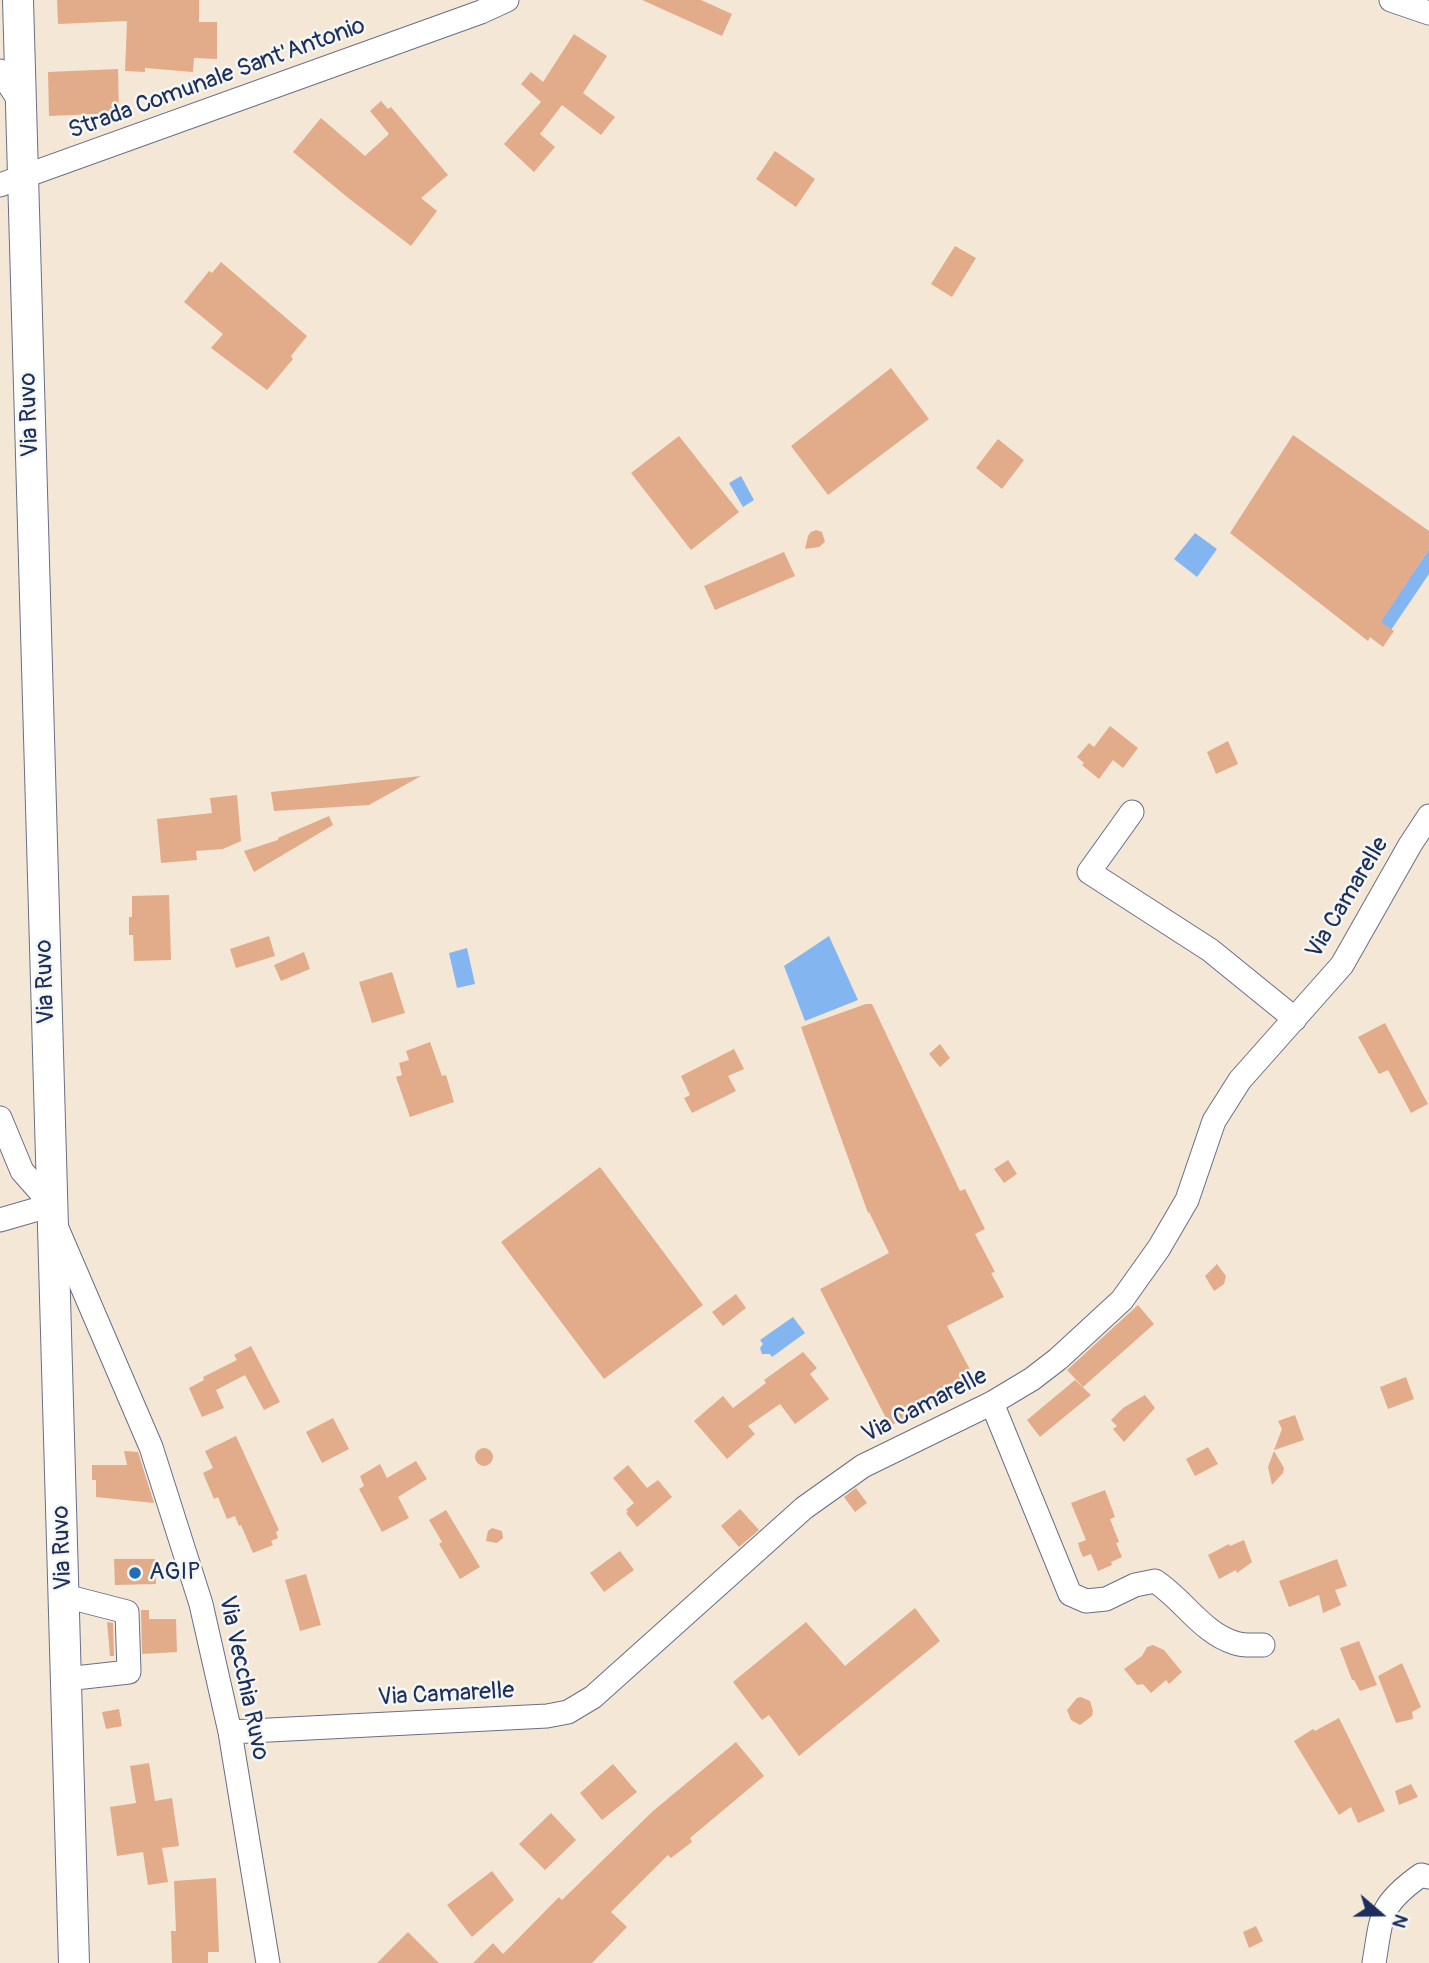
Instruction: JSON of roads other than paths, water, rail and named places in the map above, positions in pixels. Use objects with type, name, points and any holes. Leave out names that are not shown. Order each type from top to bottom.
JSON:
[{"type":"main road","name":"Via Ruvo","points":[[18,0],[21,103],[12,181],[53,1212],[74,1963]]},
{"type":"street","name":"Strada Comunale Sant'Antonio","points":[[12,181],[481,12],[507,0]]},
{"type":"street","points":[[1391,0],[1429,13]]},
{"type":"street","points":[[0,71],[21,103]]},
{"type":"street","points":[[1132,812],[1089,872],[1210,950],[1295,1019]]},
{"type":"street","name":"Via Camarelle","points":[[230,1732],[547,1716],[568,1712],[593,1697],[803,1508],[863,1466],[992,1403],[1058,1359],[1122,1300],[1159,1248],[1187,1200],[1214,1121],[1240,1080],[1342,965],[1429,816]]},
{"type":"street","name":"Via Vecchia Ruvo","points":[[0,1118],[22,1171],[53,1212],[151,1447],[201,1604],[230,1732],[268,1963]]},
{"type":"street","points":[[0,1220],[53,1212]]},
{"type":"street","points":[[992,1403],[1070,1594],[1086,1601],[1106,1599],[1135,1584],[1155,1581],[1170,1591],[1184,1607],[1215,1633],[1236,1643],[1263,1645]]},
{"type":"street","points":[[65,1596],[127,1612],[128,1672],[66,1679]]},
{"type":"street","points":[[1374,1963],[1383,1911],[1402,1889],[1422,1875],[1429,1877]]},
{"type":"water","points":[[741,476],[754,500],[743,507],[729,483]]},
{"type":"water","points":[[1195,533],[1217,549],[1197,577],[1174,559]]},
{"type":"water","points":[[1429,549],[1429,574],[1391,630],[1380,622]]},
{"type":"water","points":[[829,936],[858,1000],[805,1021],[784,966]]},
{"type":"water","points":[[467,948],[475,984],[457,988],[449,953]]},
{"type":"water","points":[[793,1317],[805,1333],[772,1357],[770,1354],[762,1354],[760,1348],[763,1344],[760,1340]]},
{"type":"place","name":"AGIP","points":[[135,1573]]}]
